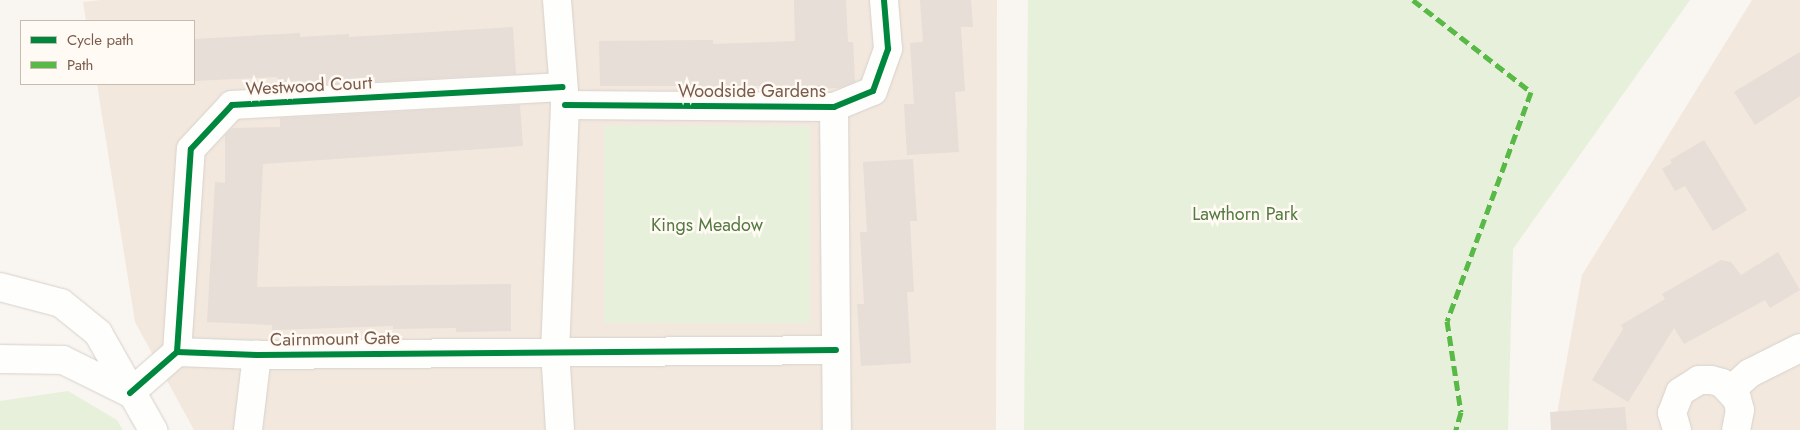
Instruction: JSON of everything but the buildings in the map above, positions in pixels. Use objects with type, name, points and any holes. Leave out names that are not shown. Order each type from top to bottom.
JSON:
[{"type":"street","points":[[557,0],[564,96],[555,350],[560,430]]},
{"type":"street","name":"Woodside Gardens","points":[[564,96],[834,107],[873,91],[888,49],[884,0]]},
{"type":"street","name":"Westwood Court","points":[[178,352],[190,149],[232,105],[564,96]]},
{"type":"street","name":"Woodside Gardens","points":[[834,107],[837,430]]},
{"type":"street","points":[[0,287],[61,303],[98,333],[130,393],[153,430]]},
{"type":"street","points":[[1731,390],[1750,373],[1800,348]]},
{"type":"street","name":"Cairnmount Gate","points":[[178,352],[257,355],[555,350],[836,350]]},
{"type":"street","points":[[130,393],[178,352]]},
{"type":"street","points":[[248,430],[257,355]]},
{"type":"street","points":[[0,359],[63,360],[130,393]]},
{"type":"street","points":[[1677,430],[1672,413],[1674,402],[1689,385],[1711,380],[1731,390],[1740,410],[1736,430]]},
{"type":"shaded area","points":[[101,0],[997,0],[996,430],[194,430],[135,322],[97,85],[195,85],[195,20],[86,20],[83,2]]},
{"type":"shaded area","points":[[1752,0],[1800,0],[1800,430],[1554,430],[1582,275]]},
{"type":"green space","name":"Lawthorn Park","points":[[1028,0],[1690,0],[1513,249],[1508,430],[1024,430]]},
{"type":"green space","name":"Kings Meadow","points":[[604,126],[810,126],[810,323],[604,323]]},
{"type":"green space","points":[[68,391],[117,420],[123,430],[0,430],[0,401]]},
{"type":"marked path","points":[[1413,0],[1531,92],[1447,321],[1461,412],[1456,430]]},
{"type":"cycle path","points":[[565,105],[834,107],[873,91],[888,49],[884,0]]},
{"type":"cycle path","points":[[177,352],[191,149],[232,105],[563,87]]},
{"type":"cycle path","points":[[130,393],[177,352],[257,355],[836,350]]}]
